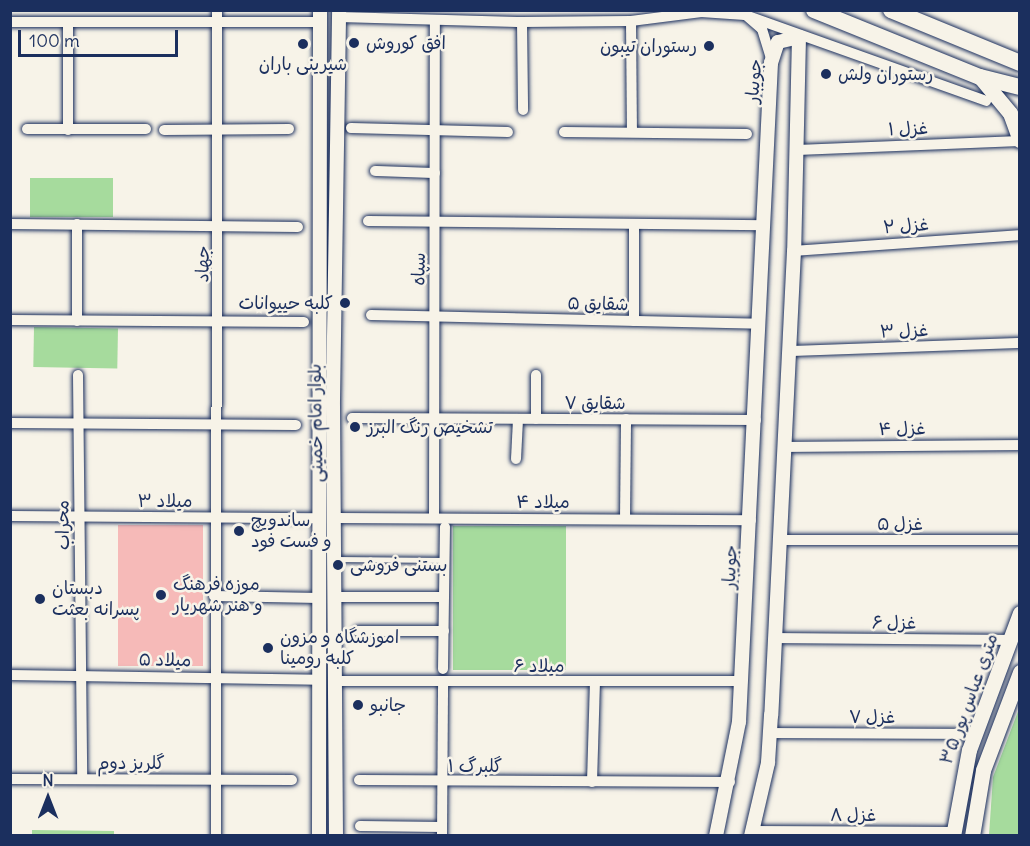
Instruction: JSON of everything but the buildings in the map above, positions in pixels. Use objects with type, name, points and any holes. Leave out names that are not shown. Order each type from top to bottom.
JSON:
[{"type":"main road","points":[[814,10],[980,77],[1020,87]]},
{"type":"main road","points":[[891,10],[1020,63]]},
{"type":"main road","points":[[980,77],[1010,113],[1020,141]]},
{"type":"main road","name":"۳۵ متری عباس پور","points":[[953,834],[974,734],[1012,640],[1020,613]]},
{"type":"main road","name":"۳۵ متری عباس پور","points":[[972,836],[983,770],[1020,672]]},
{"type":"street","points":[[339,14],[435,21],[522,22],[631,21],[659,13],[701,11],[745,15],[798,37],[986,101]]},
{"type":"street","name":"بلوار امام خمینی","points":[[336,836],[339,14]]},
{"type":"street","points":[[745,15],[762,29],[771,63]]},
{"type":"street","points":[[10,22],[217,16],[320,16]]},
{"type":"street","name":"جهاد","points":[[216,836],[214,518],[218,424],[220,225],[217,16]]},
{"type":"street","name":"بلوار امام خمینی","points":[[319,836],[320,16]]},
{"type":"street","name":"سپاه","points":[[434,518],[435,21]]},
{"type":"street","points":[[631,21],[632,132]]},
{"type":"street","points":[[68,22],[68,130]]},
{"type":"street","points":[[522,22],[523,110]]},
{"type":"street","points":[[751,833],[770,733],[790,351],[797,150],[798,37]]},
{"type":"street","name":"جویبار","points":[[716,836],[730,782],[742,681],[771,63],[778,42],[798,37]]},
{"type":"street","points":[[351,128],[508,132]]},
{"type":"street","points":[[27,129],[146,129]]},
{"type":"street","points":[[164,130],[289,129]]},
{"type":"street","points":[[564,132],[747,134]]},
{"type":"street","name":"غزل ۱","points":[[797,150],[1020,141]]},
{"type":"street","points":[[375,171],[435,173]]},
{"type":"street","points":[[368,221],[765,225]]},
{"type":"street","points":[[10,224],[298,226]]},
{"type":"street","points":[[77,224],[77,321]]},
{"type":"street","points":[[634,225],[634,321]]},
{"type":"street","name":"غزل ۲","points":[[794,251],[1020,234]]},
{"type":"street","name":"شقایق ۵","points":[[371,315],[760,324]]},
{"type":"street","points":[[10,320],[304,322]]},
{"type":"street","name":"غزل ۳","points":[[790,351],[1020,343]]},
{"type":"street","name":"محراب","points":[[78,375],[83,676],[82,779]]},
{"type":"street","points":[[536,375],[536,419]]},
{"type":"street","name":"شقایق ۷","points":[[352,418],[756,420]]},
{"type":"street","points":[[516,459],[518,419]]},
{"type":"street","points":[[625,519],[626,420]]},
{"type":"street","points":[[10,423],[296,425]]},
{"type":"street","name":"غزل ۴","points":[[785,447],[1020,444]]},
{"type":"street","name":"میلاد ۳","points":[[10,516],[318,518]]},
{"type":"street","points":[[318,518],[336,518]]},
{"type":"street","name":"میلاد ۴","points":[[336,518],[751,520]]},
{"type":"street","points":[[443,669],[445,527]]},
{"type":"street","name":"غزل ۵","points":[[781,540],[1020,540]]},
{"type":"street","points":[[214,596],[319,598]]},
{"type":"street","points":[[336,597],[444,597]]},
{"type":"street","points":[[358,631],[444,631]]},
{"type":"street","name":"غزل ۶","points":[[775,638],[1012,640]]},
{"type":"street","name":"میلاد ۵","points":[[10,675],[319,680]]},
{"type":"street","points":[[319,680],[336,681]]},
{"type":"street","name":"میلاد ۶","points":[[336,681],[742,681]]},
{"type":"street","points":[[360,826],[442,831],[443,682]]},
{"type":"street","points":[[592,782],[595,682]]},
{"type":"street","name":"غزل ۷","points":[[770,733],[974,734]]},
{"type":"street","name":"گلریز دوم","points":[[10,779],[292,780]]},
{"type":"street","name":"گلبرگ ۱","points":[[359,780],[730,782]]},
{"type":"street","name":"غزل ۸","points":[[751,833],[953,834]]},
{"type":"lane","points":[[336,559],[445,560]]},
{"type":"green space","points":[[30,178],[113,178],[113,217],[30,217]]},
{"type":"green space","points":[[34,327],[118,328],[117,368],[33,367]]},
{"type":"green space","points":[[453,526],[566,526],[566,670],[453,670]]},
{"type":"green space","points":[[1019,709],[1019,835],[989,835],[993,777]]},
{"type":"green space","points":[[32,830],[114,831],[114,835],[32,835]]},
{"type":"place","name":"افق کوروش","points":[[354,43]]},
{"type":"place","name":"شیرینی باران","points":[[303,44]]},
{"type":"place","name":"رستوران تیبون","points":[[709,46]]},
{"type":"place","name":"رستوران ولش","points":[[826,74]]},
{"type":"place","name":"کلبه حییوانات","points":[[345,303]]},
{"type":"place","name":"تشخیص رنگ البرز","points":[[355,427]]},
{"type":"place","name":"ساندویچ و فست فود","points":[[239,531]]},
{"type":"place","name":"بستنی فروشی","points":[[338,565]]},
{"type":"place","name":"موزه فرهنگ و هنر شهریار","points":[[161,595]]},
{"type":"place","name":"دبستان پسرانه بعثت","points":[[40,599]]},
{"type":"place","name":"اموزشگاه و مزون کلبه رومینا","points":[[268,648]]},
{"type":"place","name":"جانبو","points":[[358,705]]}]
